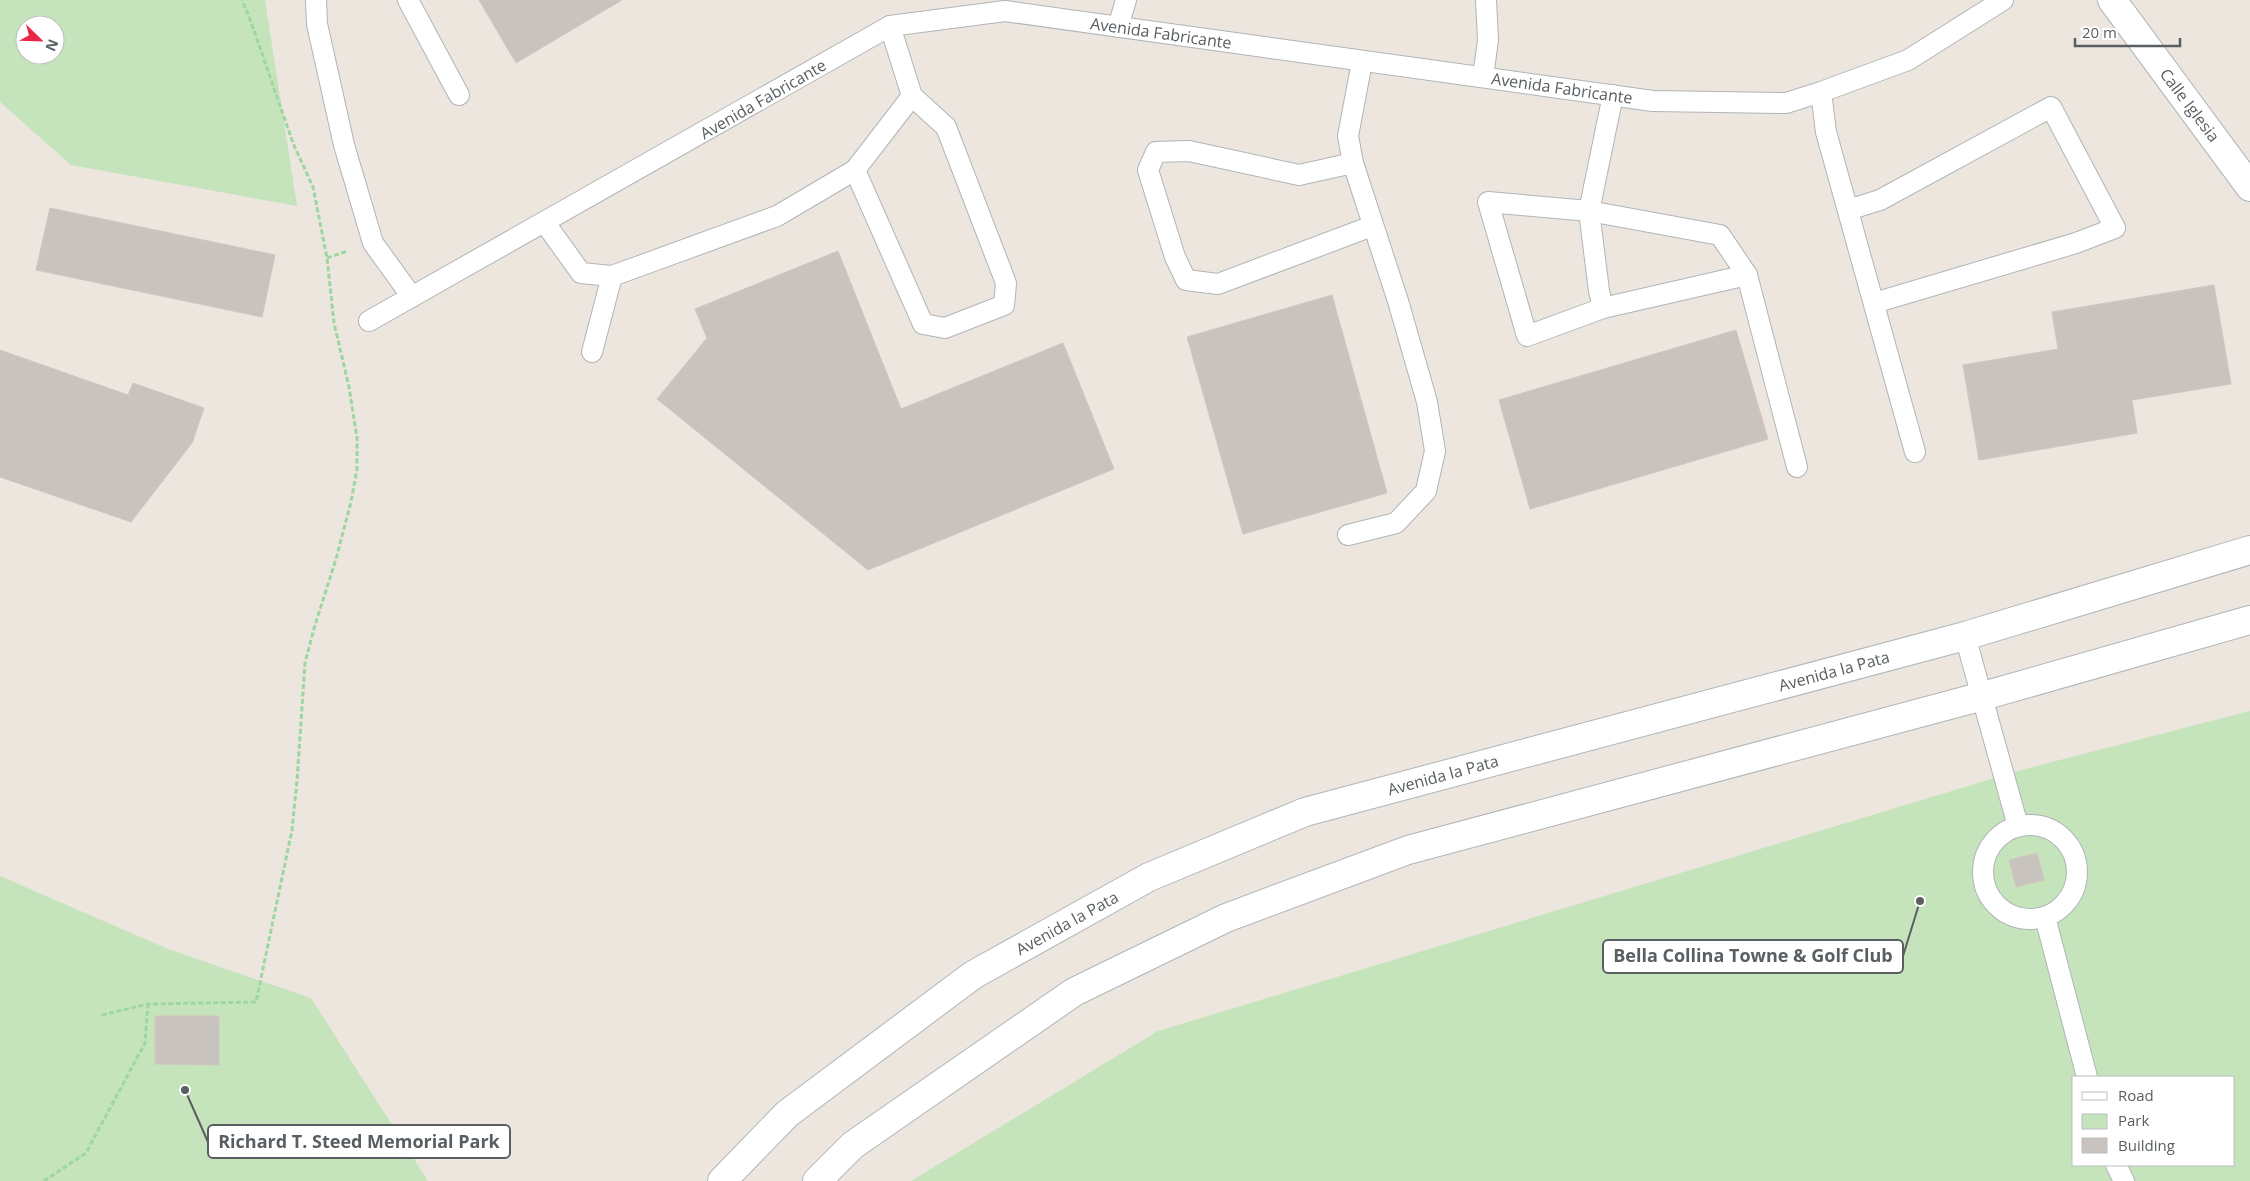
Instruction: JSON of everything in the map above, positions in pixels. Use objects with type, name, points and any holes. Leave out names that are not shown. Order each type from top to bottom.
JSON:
[{"type":"main road","name":"Calle Iglesia","points":[[2112,0],[2250,187]]},
{"type":"main road","name":"Avenida la Pata","points":[[722,1181],[787,1114],[973,975],[1149,877],[1306,812],[1965,636],[2250,550]]},
{"type":"main road","points":[[817,1181],[854,1145],[1074,992],[1226,918],[1408,850],[1982,696],[2250,620]]},
{"type":"lane","points":[[316,0],[318,24],[344,145],[373,243],[412,297]]},
{"type":"lane","points":[[408,0],[459,95]]},
{"type":"lane","points":[[1118,27],[1126,0]]},
{"type":"lane","points":[[1483,77],[1488,40],[1486,0]]},
{"type":"lane","name":"Avenida Fabricante","points":[[370,321],[890,26],[1005,12],[1653,101],[1786,103],[1908,60],[2003,0]]},
{"type":"lane","points":[[855,170],[923,324],[945,328],[1004,304],[1006,283],[946,127],[912,96],[890,26]]},
{"type":"lane","points":[[1348,535],[1396,522],[1426,491],[1435,451],[1424,393],[1398,301],[1353,163],[1348,136],[1362,62]]},
{"type":"lane","points":[[1821,92],[1826,132],[1916,452]]},
{"type":"lane","points":[[1603,308],[1599,291],[1589,211],[1614,95]]},
{"type":"lane","points":[[545,223],[581,273],[612,276],[777,216],[855,170],[912,96]]},
{"type":"lane","points":[[1848,210],[1880,200],[2051,107],[2116,228],[2076,243],[1874,303]]},
{"type":"lane","points":[[1353,163],[1299,175],[1189,151],[1156,152],[1148,170],[1175,257],[1186,280],[1218,284],[1372,226]]},
{"type":"lane","points":[[1747,275],[1603,308],[1527,336],[1488,202],[1589,211],[1720,235],[1747,275],[1796,467]]},
{"type":"lane","points":[[592,352],[612,276]]},
{"type":"lane","points":[[1965,636],[2018,826]]},
{"type":"lane","points":[[2028,824],[2042,826],[2056,832],[2067,842],[2078,870],[2076,886],[2068,899],[2058,910],[2044,917],[2028,919],[2012,916],[1999,908],[1988,895],[1983,880],[1983,864],[1988,848],[1999,836],[2018,826],[2028,824]]},
{"type":"lane","points":[[2044,917],[2087,1076]]},
{"type":"lane","points":[[2116,1166],[2124,1181]]},
{"type":"path","points":[[102,1015],[148,1004],[256,1002],[292,830],[305,663],[336,559],[357,469],[357,438],[349,387],[334,323],[327,258],[313,186],[293,143],[242,0]]},
{"type":"path","points":[[44,1181],[86,1153],[145,1043],[148,1004]]},
{"type":"green space","points":[[0,0],[265,0],[297,206],[71,165],[0,102]]},
{"type":"green space","points":[[2250,711],[2250,1181],[911,1181],[1158,1031],[2021,770]]},
{"type":"green space","points":[[0,876],[168,949],[311,998],[428,1181],[0,1181]]},
{"type":"building","points":[[479,0],[622,0],[516,63]]},
{"type":"building","points":[[50,208],[275,255],[262,317],[36,270]]},
{"type":"building","points":[[838,251],[901,409],[1063,343],[1114,469],[868,570],[657,399],[707,338],[695,309]]},
{"type":"building","points":[[2214,285],[2231,384],[2132,400],[2137,433],[1979,460],[1963,365],[2058,349],[2052,312]]},
{"type":"building","points":[[1332,295],[1387,493],[1243,534],[1187,337]]},
{"type":"building","points":[[1736,330],[1768,439],[1530,509],[1499,400]]},
{"type":"building","points":[[0,350],[128,395],[133,383],[204,408],[192,443],[131,522],[0,477]]},
{"type":"building","points":[[2037,853],[2044,880],[2016,887],[2009,860]]},
{"type":"building","points":[[155,1016],[219,1016],[219,1065],[155,1064]]},
{"type":"place","name":"Bella Collina Towne & Golf Club","points":[[1920,901]]},
{"type":"place","name":"Richard T. Steed Memorial Park","points":[[185,1090]]}]
